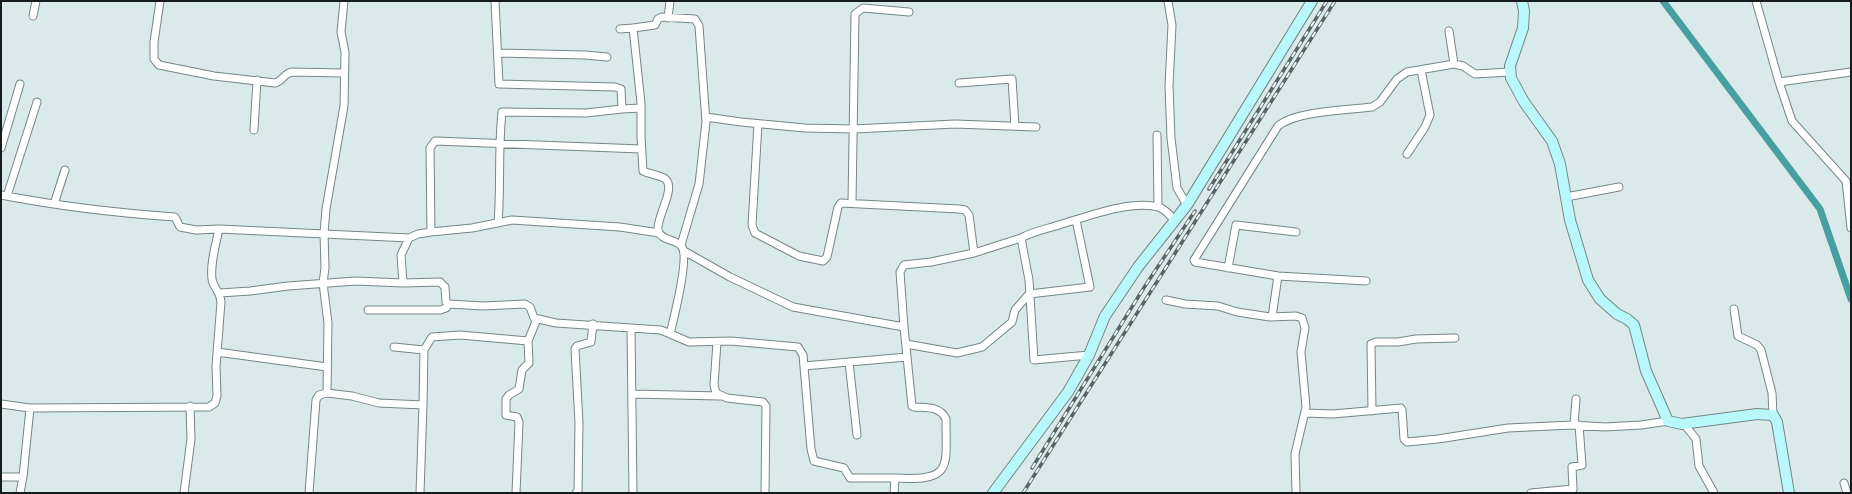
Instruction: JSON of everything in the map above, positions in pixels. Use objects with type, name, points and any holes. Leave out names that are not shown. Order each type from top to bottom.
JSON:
[{"type":"street","points":[[33,16],[36,1]]},
{"type":"street","points":[[160,1],[154,42],[154,59],[159,65],[214,76],[279,82],[285,74],[292,72],[344,74]]},
{"type":"street","points":[[327,393],[328,323],[323,283],[325,268],[324,233],[326,208],[344,106],[345,52],[341,32],[344,1]]},
{"type":"street","points":[[495,1],[499,84],[615,87],[620,89],[622,109]]},
{"type":"street","points":[[668,18],[670,1]]},
{"type":"street","points":[[1168,1],[1172,26],[1169,92],[1171,138],[1177,188],[1187,205]]},
{"type":"street","points":[[993,493],[1068,392],[1089,355],[1105,316],[1138,267],[1187,205],[1312,1]]},
{"type":"street","points":[[1522,1],[1524,11],[1522,28],[1513,55],[1510,72],[1511,78],[1524,102],[1552,141],[1560,164],[1570,220],[1588,280],[1600,299],[1634,326],[1646,371],[1668,422]]},
{"type":"street","points":[[1756,1],[1779,82],[1795,126],[1846,181],[1851,228]]},
{"type":"street","points":[[852,203],[855,14],[863,8],[910,12]]},
{"type":"street","points":[[620,29],[655,25],[660,18],[695,19],[698,23],[706,117],[699,184],[682,248],[684,263],[670,334]]},
{"type":"street","points":[[633,28],[641,108],[641,149],[643,171],[664,178],[668,183],[669,193],[657,227],[659,233],[664,238],[730,277],[793,307],[904,327]]},
{"type":"street","points":[[1449,31],[1454,64]]},
{"type":"street","points":[[498,53],[586,55],[607,57]]},
{"type":"street","points":[[1366,281],[1278,276],[1196,262],[1194,257],[1278,126],[1283,122],[1296,117],[1372,107],[1380,102],[1402,75],[1421,70],[1454,64],[1463,66],[1475,74],[1510,72]]},
{"type":"street","points":[[1407,154],[1425,127],[1430,115],[1421,70]]},
{"type":"street","points":[[1779,82],[1851,72]]},
{"type":"street","points":[[959,83],[1012,79],[1015,126]]},
{"type":"street","points":[[254,130],[257,80]]},
{"type":"street","points":[[1,148],[20,84]]},
{"type":"street","points":[[37,102],[4,196],[54,204],[145,215],[175,217],[180,227],[186,230],[219,229],[409,238],[418,234],[472,228],[512,220],[613,226],[659,233]]},
{"type":"street","points":[[498,223],[501,188],[500,144],[502,112],[586,114],[641,108]]},
{"type":"street","points":[[706,117],[758,124],[854,129],[955,124],[1036,127]]},
{"type":"street","points":[[758,124],[752,225],[756,232],[800,256],[823,261],[827,257],[838,206],[841,203],[965,210],[970,221],[974,253]]},
{"type":"street","points":[[1157,135],[1158,207]]},
{"type":"street","points":[[431,232],[430,148],[435,140],[641,149]]},
{"type":"street","points":[[54,204],[65,170]]},
{"type":"street","points":[[1566,197],[1619,187]]},
{"type":"street","points":[[449,304],[483,306],[525,304],[530,307],[533,316],[537,320],[571,324],[593,324],[631,329],[661,330],[689,342],[731,342],[798,347],[803,355],[811,449],[814,461],[844,468],[850,478],[914,479],[934,475],[944,468],[946,461],[946,419],[943,413],[938,409],[914,408],[912,406],[904,327],[900,272],[901,268],[909,264],[931,262],[974,253],[1021,238],[1034,231],[1103,212],[1124,208],[1138,206],[1158,207],[1166,210],[1175,221]]},
{"type":"street","points":[[906,344],[957,353],[982,347],[1012,322],[1015,310],[1029,294],[1090,288],[1076,220]]},
{"type":"street","points":[[1228,268],[1236,225],[1296,232]]},
{"type":"street","points":[[1,404],[30,408],[156,408],[190,406],[209,407],[215,403],[218,390],[216,377],[220,293],[212,282],[211,273],[219,229]]},
{"type":"street","points":[[403,283],[401,255],[409,238]]},
{"type":"street","points":[[1021,238],[1029,280],[1034,360],[1089,355]]},
{"type":"street","points":[[1272,317],[1278,276]]},
{"type":"street","points":[[220,293],[356,281],[403,283],[440,282],[445,287],[446,302],[449,304]]},
{"type":"street","points":[[1166,300],[1185,304],[1218,306],[1237,312],[1272,317],[1298,316],[1302,318],[1305,326],[1301,352],[1305,414],[1295,454],[1296,493]]},
{"type":"street","points":[[368,310],[440,310],[446,308],[449,304]]},
{"type":"street","points":[[1734,309],[1738,336],[1757,345],[1761,350],[1772,393],[1773,415],[1777,422],[1789,493]]},
{"type":"street","points":[[516,493],[519,422],[517,417],[506,415],[506,399],[509,395],[516,392],[520,386],[522,370],[529,363],[528,341],[537,320]]},
{"type":"street","points":[[576,493],[578,491],[579,423],[575,349],[577,346],[591,342],[593,324]]},
{"type":"street","points":[[631,329],[633,493]]},
{"type":"street","points":[[420,493],[424,350],[432,337],[460,335],[528,341]]},
{"type":"street","points":[[1372,411],[1371,344],[1376,342],[1398,342],[1416,339],[1455,338]]},
{"type":"street","points":[[717,342],[714,385],[716,393],[722,396]]},
{"type":"street","points":[[394,347],[424,350]]},
{"type":"street","points":[[217,352],[327,367]]},
{"type":"street","points":[[804,366],[907,358]]},
{"type":"street","points":[[849,362],[857,435]]},
{"type":"street","points":[[310,493],[316,400],[319,395],[327,393],[352,396],[378,403],[423,405]]},
{"type":"street","points":[[632,394],[722,396],[763,402],[766,406],[765,493]]},
{"type":"street","points":[[1531,493],[1574,489],[1572,467],[1582,465],[1576,425],[1576,399]]},
{"type":"street","points":[[184,493],[191,439],[190,406]]},
{"type":"street","points":[[20,493],[30,408]]},
{"type":"street","points":[[1305,414],[1362,413],[1400,408],[1402,410],[1404,439],[1407,442],[1503,429],[1576,425],[1605,427],[1641,426],[1668,422],[1684,424],[1757,414],[1773,415]]},
{"type":"street","points":[[1684,424],[1696,440],[1699,466],[1714,493]]},
{"type":"street","points":[[1,477],[23,477]]},
{"type":"street","points":[[894,493],[895,478]]},
{"type":"street","points":[[1844,483],[1847,493]]},
{"type":"waterway","points":[[1663,1],[1820,209],[1851,299]]},
{"type":"railway","points":[[1209,189],[1327,1]]},
{"type":"railway","points":[[1023,493],[1335,1]]},
{"type":"railway","points":[[1032,468],[1145,286],[1195,211]]}]
